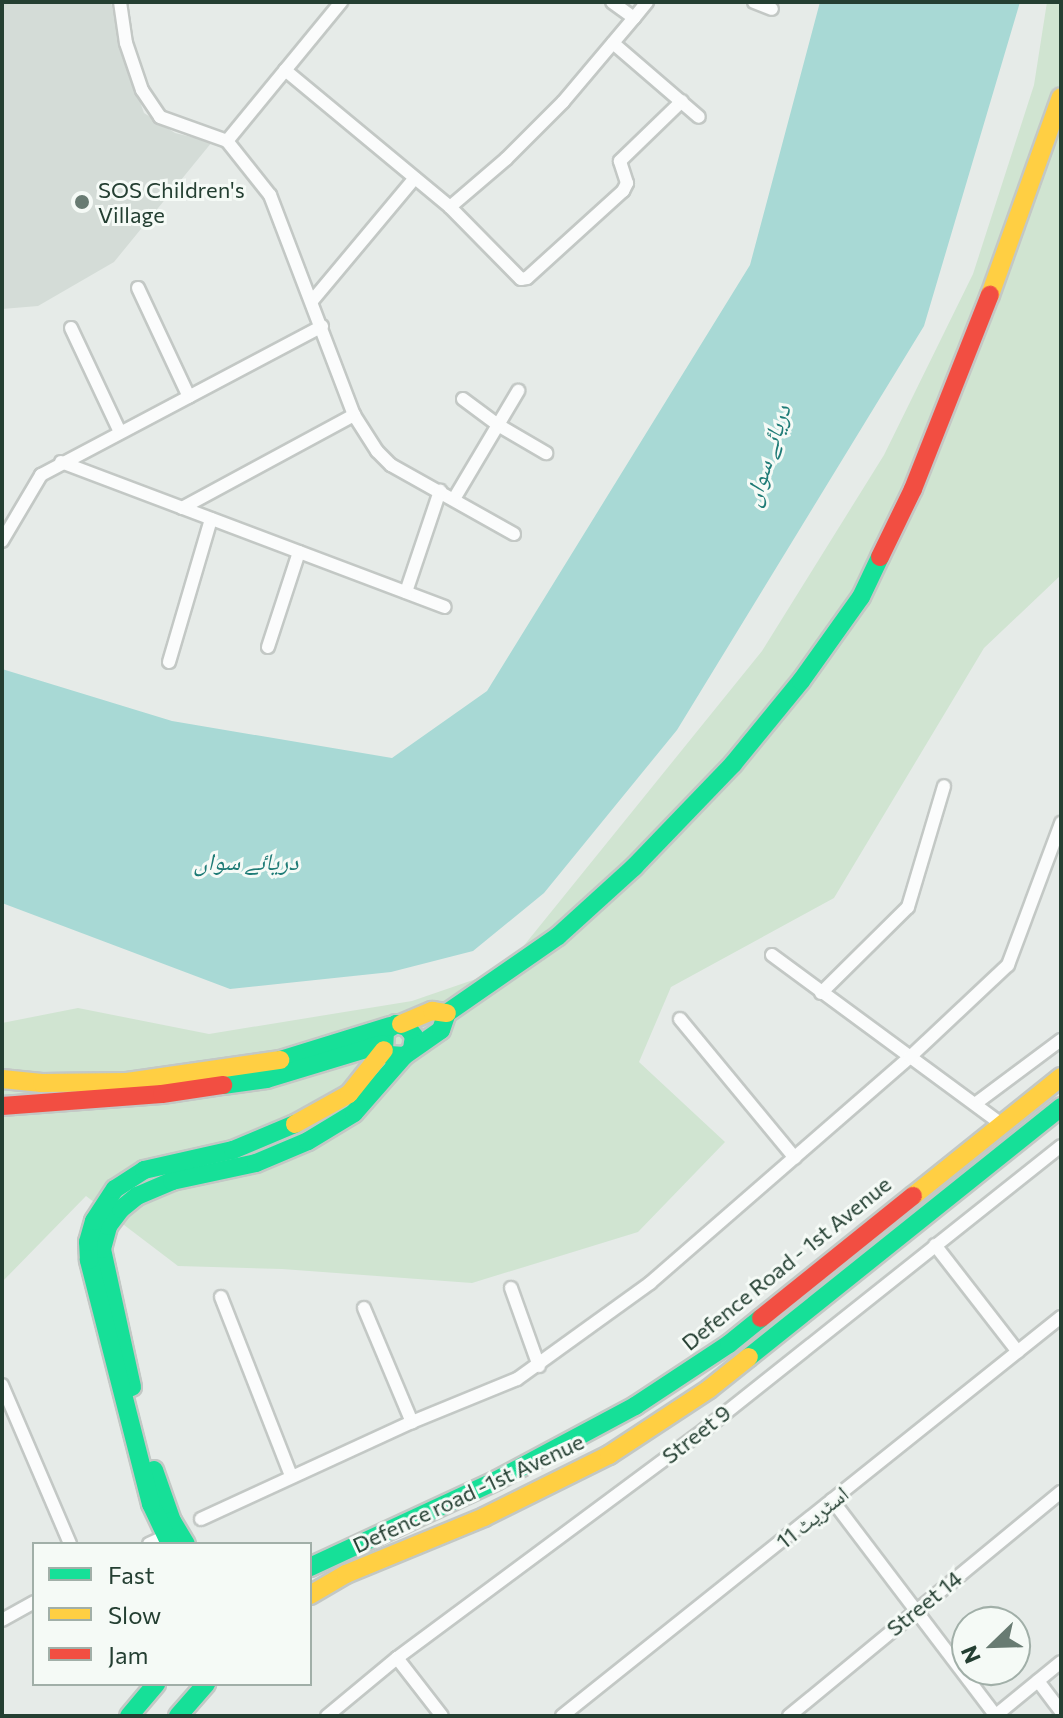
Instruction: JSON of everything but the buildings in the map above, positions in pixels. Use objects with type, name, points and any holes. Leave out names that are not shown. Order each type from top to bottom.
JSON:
[{"type":"main road","points":[[185,1542],[161,1492],[138,1416],[102,1249],[108,1226],[121,1209],[152,1188],[256,1163],[329,1130],[354,1113],[408,1052],[441,1030],[447,1013],[558,936],[634,867],[733,764],[801,681],[861,597],[913,489],[975,338],[1061,97]]},
{"type":"main road","points":[[2,1079],[42,1083],[127,1082],[229,1070],[300,1056],[432,1011],[447,1013]]},
{"type":"main road","points":[[162,1541],[124,1408],[89,1260],[88,1242],[94,1221],[115,1189],[144,1170],[233,1150],[292,1126],[349,1094],[383,1047],[385,1031],[396,1025]]},
{"type":"main road","points":[[396,1025],[414,1036],[408,1052]]},
{"type":"main road","points":[[383,1047],[389,1055],[408,1052]]},
{"type":"main road","points":[[2,1106],[162,1094],[267,1079],[383,1047]]},
{"type":"main road","name":"Defence Road - 1st Avenue","points":[[312,1566],[497,1480],[635,1406],[729,1344],[928,1180],[1061,1077]]},
{"type":"main road","name":"Defence road -1st Avenue","points":[[312,1594],[346,1574],[484,1517],[609,1455],[709,1389],[1061,1107]]},
{"type":"main road","points":[[928,1180],[943,1201]]},
{"type":"main road","points":[[129,1716],[154,1686]]},
{"type":"main road","points":[[178,1716],[204,1686]]},
{"type":"street","points":[[120,2],[126,43],[142,90],[160,117],[227,141],[270,195],[354,415],[377,451],[391,465],[514,534]]},
{"type":"street","points":[[227,141],[341,2]]},
{"type":"street","points":[[612,2],[634,18]]},
{"type":"street","points":[[450,207],[506,159],[563,102],[647,2]]},
{"type":"street","points":[[754,2],[772,9]]},
{"type":"street","points":[[613,43],[699,117]]},
{"type":"street","points":[[285,70],[450,207],[521,279],[527,278],[623,191],[627,183],[620,161],[682,101]]},
{"type":"street","points":[[312,301],[415,178]]},
{"type":"street","points":[[138,288],[189,397]]},
{"type":"street","points":[[2,541],[41,475],[322,326]]},
{"type":"street","points":[[71,328],[120,432]]},
{"type":"street","points":[[454,499],[518,391]]},
{"type":"street","points":[[463,399],[498,425],[546,453]]},
{"type":"street","points":[[182,508],[354,415]]},
{"type":"street","points":[[61,462],[445,607]]},
{"type":"street","points":[[406,592],[440,491]]},
{"type":"street","points":[[169,662],[211,519]]},
{"type":"street","points":[[268,647],[299,552]]},
{"type":"street","points":[[821,993],[908,907],[944,786]]},
{"type":"street","points":[[201,1519],[412,1422],[517,1379],[650,1283],[910,1057],[1008,965],[1061,823]]},
{"type":"street","points":[[772,955],[1000,1123]]},
{"type":"street","points":[[680,1019],[795,1158]]},
{"type":"street","points":[[975,1104],[1061,1040]]},
{"type":"street","name":"Street 9","points":[[327,1716],[397,1658],[704,1430],[1061,1146]]},
{"type":"street","points":[[935,1245],[1018,1352]]},
{"type":"street","points":[[511,1288],[539,1366]]},
{"type":"street","points":[[221,1297],[291,1476]]},
{"type":"street","points":[[364,1308],[412,1422]]},
{"type":"street","name":"اسٹریٹ 11","points":[[562,1716],[1061,1317]]},
{"type":"street","points":[[2,1385],[69,1542]]},
{"type":"street","name":"Street 14","points":[[789,1716],[1061,1492]]},
{"type":"street","points":[[832,1500],[995,1716],[1061,1662]]},
{"type":"street","points":[[2,1620],[32,1603]]},
{"type":"street","points":[[397,1658],[442,1716]]},
{"type":"street","points":[[1038,1681],[1061,1711]]},
{"type":"shaded area","name":"SOS Children's Village","points":[[2,2],[111,2],[123,53],[144,113],[175,133],[212,142],[114,262],[38,306],[2,309]]},
{"type":"green space","points":[[1047,2],[1061,2],[1061,575],[984,648],[834,898],[671,987],[639,1062],[725,1142],[638,1232],[472,1283],[282,1269],[178,1266],[86,1196],[2,1282],[2,1023],[78,1008],[209,1034],[412,1001],[505,969],[762,651],[884,455],[973,274],[1034,85]]},
{"type":"water","name":"دریائے سواں","points":[[820,2],[1020,2],[924,326],[677,730],[544,893],[473,951],[391,972],[230,989],[2,903],[2,669],[172,721],[392,758],[487,691],[750,265]]},
{"type":"traffic: fast","points":[[412,1049],[414,1036],[407,1027],[396,1024],[385,1031],[384,1050],[389,1055],[404,1056],[441,1030],[447,1013],[558,936],[634,867],[733,764],[801,681],[861,597],[880,557]]},
{"type":"traffic: fast","points":[[280,1060],[390,1026]]},
{"type":"traffic: fast","points":[[223,1085],[267,1079],[382,1044]]},
{"type":"traffic: fast","points":[[132,1387],[102,1249],[108,1226],[121,1209],[137,1196],[172,1181],[256,1163],[308,1141],[354,1113],[404,1056]]},
{"type":"traffic: fast","points":[[749,1357],[1061,1107]]},
{"type":"traffic: fast","points":[[169,1542],[151,1504],[89,1260],[88,1242],[94,1221],[115,1189],[144,1170],[233,1150],[295,1124]]},
{"type":"traffic: fast","points":[[312,1566],[497,1480],[635,1406],[729,1344],[761,1318]]},
{"type":"traffic: fast","points":[[154,1470],[172,1521],[185,1542]]},
{"type":"traffic: fast","points":[[129,1716],[154,1686]]},
{"type":"traffic: fast","points":[[178,1716],[204,1686]]},
{"type":"traffic: slow","points":[[990,295],[1061,97]]},
{"type":"traffic: slow","points":[[401,1024],[432,1011],[447,1013]]},
{"type":"traffic: slow","points":[[295,1124],[349,1094],[384,1050]]},
{"type":"traffic: slow","points":[[2,1079],[42,1083],[127,1082],[280,1060]]},
{"type":"traffic: slow","points":[[913,1196],[1061,1077]]},
{"type":"traffic: slow","points":[[312,1594],[346,1574],[484,1517],[609,1455],[709,1389],[749,1357]]},
{"type":"traffic: jam","points":[[880,557],[913,489],[990,295]]},
{"type":"traffic: jam","points":[[2,1106],[162,1094],[223,1085]]},
{"type":"traffic: jam","points":[[761,1318],[913,1196]]},
{"type":"place","name":"SOS Children's Village","points":[[82,202]]}]
